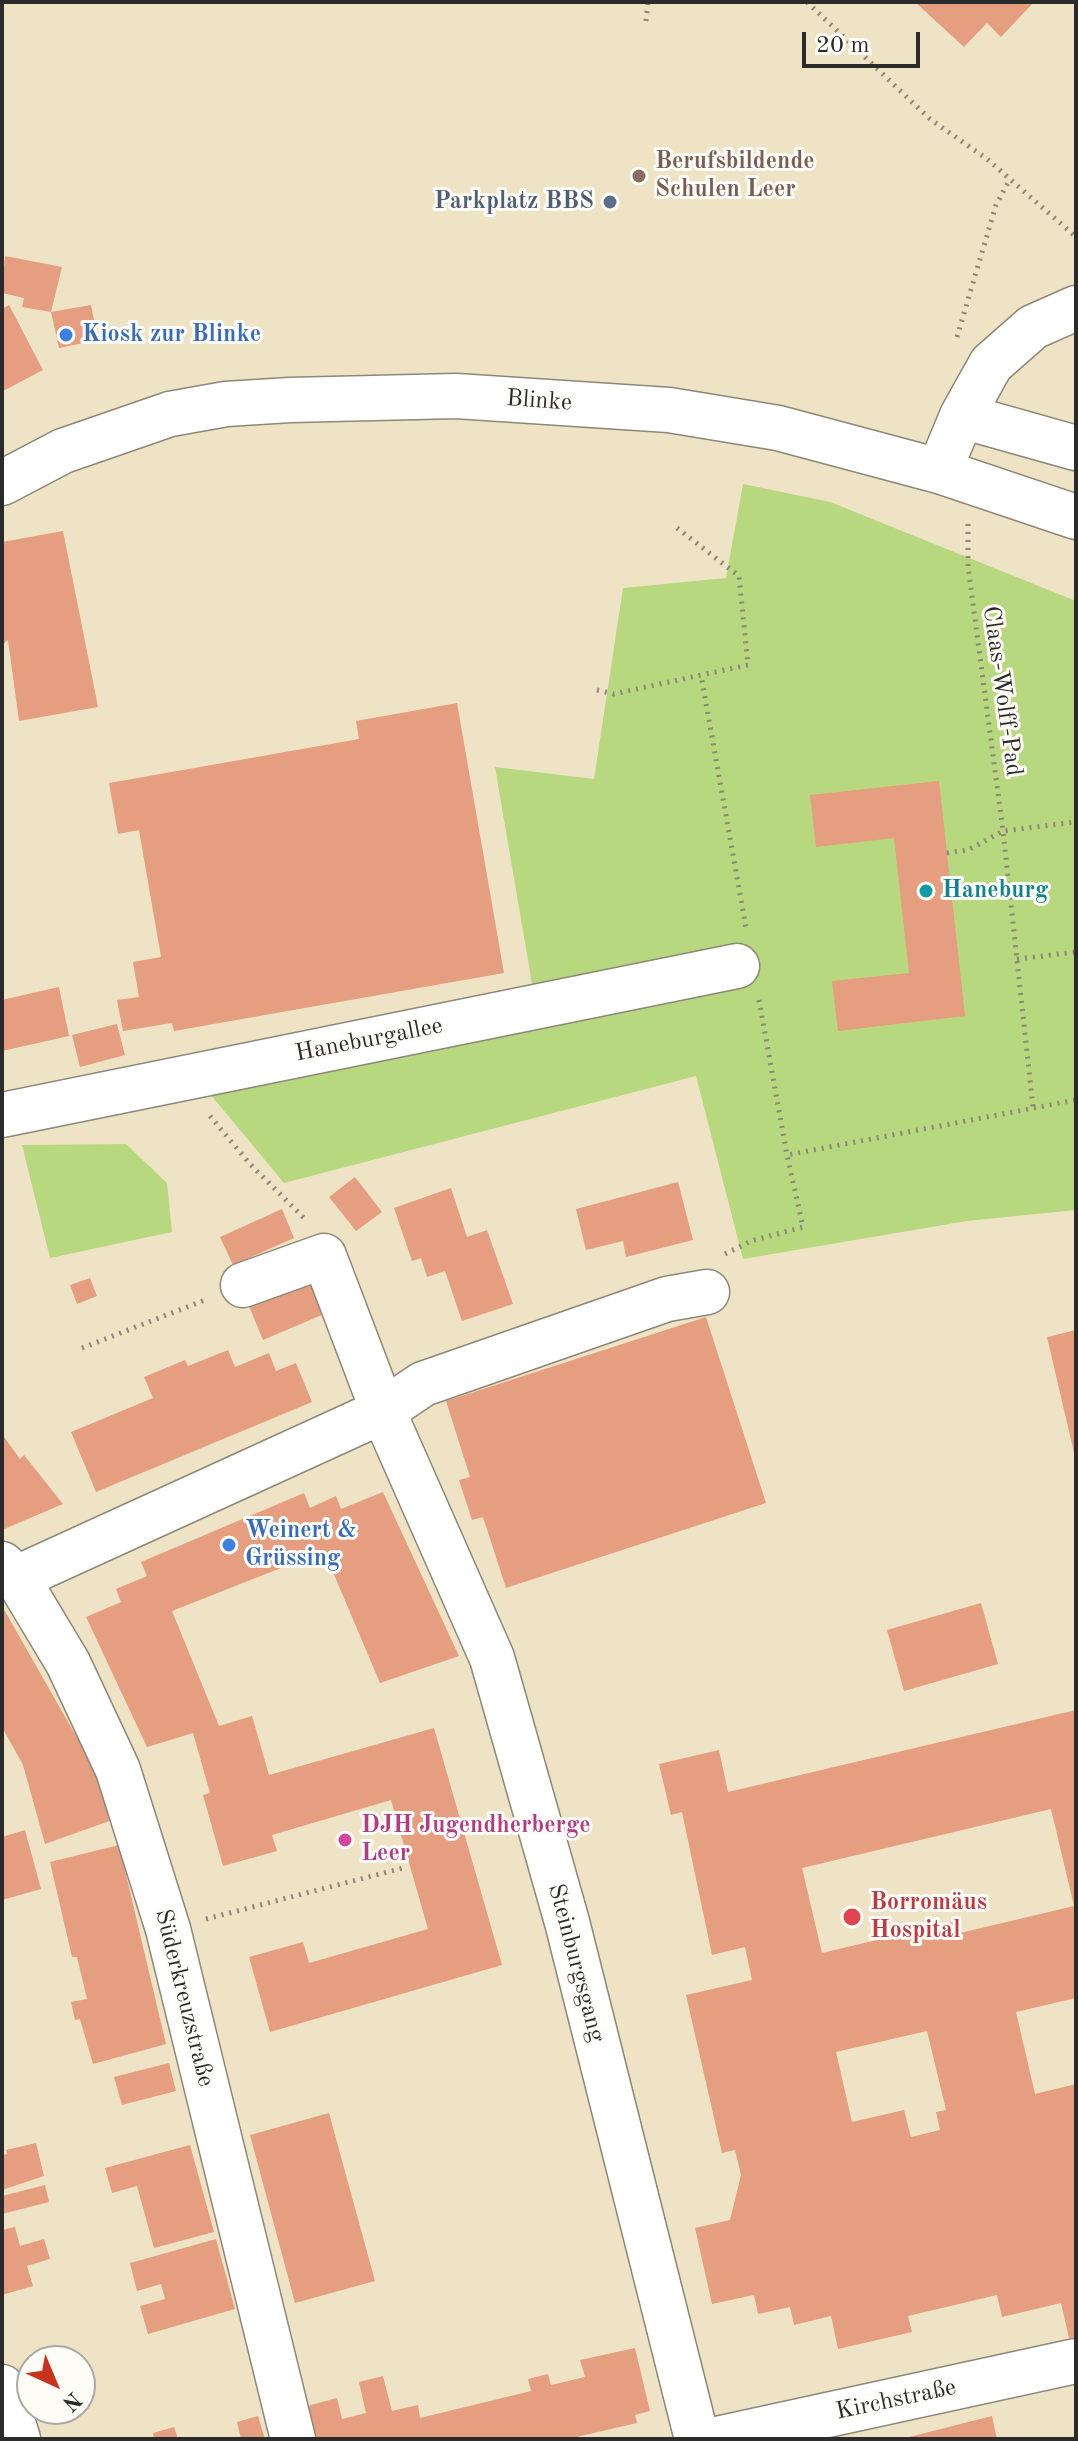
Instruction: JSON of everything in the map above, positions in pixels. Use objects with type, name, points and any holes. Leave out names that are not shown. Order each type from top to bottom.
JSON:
[{"type":"street","points":[[954,476],[967,408],[991,364],[1033,327],[1076,308]]},
{"type":"street","name":"Blinke","points":[[2,483],[63,451],[170,414],[226,404],[456,396],[702,415],[853,446],[1076,517]]},
{"type":"street","points":[[967,408],[1076,448]]},
{"type":"street","name":"Haneburgallee","points":[[2,1115],[179,1079],[742,951]]},
{"type":"street","points":[[243,1285],[324,1256]]},
{"type":"street","name":"Steinburgsgang","points":[[324,1256],[383,1411],[492,1658],[567,1922],[697,2439]]},
{"type":"street","points":[[10,1571],[383,1411],[423,1384],[667,1299],[707,1292]]},
{"type":"street","name":"Süderkreuzstraße","points":[[10,1571],[68,1663],[118,1770],[168,1929],[293,2439]]},
{"type":"street","name":"Kirchstraße","points":[[717,2439],[1076,2361]]},
{"type":"street","points":[[2,2387],[18,2439]]},
{"type":"path","points":[[646,21],[648,2]]},
{"type":"path","points":[[807,2],[930,119],[1010,179],[1076,237]]},
{"type":"path","points":[[967,408],[956,378],[954,347],[996,205],[1010,179]]},
{"type":"path","name":"Claas-Wolff-Pad","points":[[954,476],[1003,831],[1033,1108]]},
{"type":"path","points":[[597,690],[614,694],[748,665],[739,576],[694,545],[677,528]]},
{"type":"path","points":[[701,675],[742,951]]},
{"type":"path","points":[[947,853],[968,850],[1003,831],[1076,822]]},
{"type":"path","points":[[1017,959],[1076,952]]},
{"type":"path","points":[[707,1292],[725,1254],[751,1241],[803,1227],[761,1011]]},
{"type":"path","points":[[179,1079],[250,1164],[305,1216],[324,1256]]},
{"type":"path","points":[[787,1155],[1076,1100]]},
{"type":"path","points":[[82,1348],[243,1285]]},
{"type":"path","points":[[168,1929],[403,1868]]},
{"type":"green space","points":[[743,484],[830,502],[1076,601],[1076,1210],[967,1221],[743,1259],[696,1076],[284,1183],[185,1064],[532,984],[495,767],[594,779],[623,588],[726,578]]},
{"type":"green space","points":[[126,1144],[167,1183],[172,1232],[50,1258],[22,1145]]},
{"type":"building","points":[[915,2],[1034,2],[1001,37],[987,23],[964,47]]},
{"type":"building","points":[[5,256],[62,267],[51,312],[22,307],[24,298],[2,293]]},
{"type":"building","points":[[9,305],[43,370],[3,391],[2,309]]},
{"type":"building","points":[[91,305],[98,340],[59,348],[51,312]]},
{"type":"building","points":[[63,531],[98,707],[19,721],[8,640],[2,645],[2,542]]},
{"type":"building","points":[[457,703],[504,973],[174,1031],[172,1023],[123,1031],[117,1000],[139,997],[133,962],[161,957],[139,830],[118,834],[109,783],[359,739],[356,721]]},
{"type":"building","name":"Haneburg","points":[[939,781],[965,1016],[838,1031],[832,981],[909,973],[894,838],[816,847],[810,795]]},
{"type":"building","points":[[59,987],[69,1036],[2,1051],[2,1000]]},
{"type":"building","points":[[117,1024],[125,1055],[80,1067],[72,1035]]},
{"type":"building","points":[[355,1177],[382,1212],[356,1231],[329,1197]]},
{"type":"building","points":[[678,1182],[693,1240],[626,1257],[623,1241],[586,1250],[576,1209]]},
{"type":"building","points":[[451,1188],[467,1237],[487,1230],[513,1304],[462,1321],[445,1271],[427,1277],[421,1258],[412,1261],[394,1208]]},
{"type":"building","points":[[282,1209],[294,1238],[233,1265],[220,1237]]},
{"type":"building","points":[[317,1277],[331,1311],[263,1340],[249,1306]]},
{"type":"building","points":[[90,1278],[97,1296],[77,1304],[70,1285]]},
{"type":"building","points":[[706,1317],[766,1503],[506,1588],[483,1517],[472,1520],[459,1480],[470,1477],[446,1401]]},
{"type":"building","points":[[1076,1330],[1076,1457],[1075,1457],[1047,1337]]},
{"type":"building","points":[[228,1350],[235,1367],[269,1353],[276,1371],[296,1363],[312,1402],[96,1492],[71,1432],[153,1398],[144,1377],[185,1360],[188,1366]]},
{"type":"building","points":[[2,1434],[20,1459],[24,1455],[63,1504],[2,1530]]},
{"type":"building","points":[[383,1492],[459,1656],[380,1683],[324,1551],[172,1611],[219,1726],[252,1716],[269,1775],[434,1728],[502,1965],[270,2032],[249,1957],[303,1942],[309,1963],[428,1929],[391,1800],[272,1835],[277,1851],[223,1866],[203,1795],[210,1793],[193,1733],[147,1747],[86,1617],[121,1602],[116,1589],[147,1576],[141,1562],[304,1493],[310,1508],[336,1496],[341,1509]]},
{"type":"building","points":[[981,1603],[998,1664],[904,1691],[887,1630]]},
{"type":"building","points":[[2,1606],[76,1736],[84,1731],[115,1819],[45,1844],[23,1765],[2,1727]]},
{"type":"building","points":[[1076,1710],[1076,1998],[1016,2012],[1035,2094],[1076,2084],[1076,2337],[1069,2338],[1061,2303],[1002,2317],[997,2295],[908,2316],[912,2332],[838,2349],[831,2316],[794,2325],[790,2307],[758,2314],[754,2295],[712,2304],[695,2228],[730,2220],[741,2175],[735,2150],[722,2153],[686,1995],[752,1980],[745,1947],[712,1955],[682,1812],[671,1815],[659,1764],[719,1750],[728,1792]],"holes":[[[1051,1809],[1074,1906],[956,1934],[953,1922],[822,1953],[802,1868]],[[927,2031],[946,2110],[936,2112],[940,2130],[911,2137],[904,2110],[852,2122],[836,2052]]]},
{"type":"building","points":[[25,1830],[41,1889],[2,1900],[2,1837]]},
{"type":"building","points":[[119,1845],[166,2044],[93,2064],[80,2019],[75,2020],[71,2002],[87,1999],[77,1957],[72,1957],[50,1862]]},
{"type":"building","points":[[169,2063],[176,2091],[122,2105],[114,2077]]},
{"type":"building","points":[[329,2113],[375,2281],[295,2303],[250,2135]]},
{"type":"building","points":[[36,2143],[44,2176],[2,2190],[2,2155],[7,2154],[6,2150]]},
{"type":"building","points":[[190,2145],[214,2232],[154,2248],[137,2186],[112,2193],[105,2168]]},
{"type":"building","points":[[45,2185],[49,2202],[2,2214],[2,2196]]},
{"type":"building","points":[[15,2227],[20,2246],[44,2239],[50,2259],[27,2266],[33,2286],[2,2295],[2,2230]]},
{"type":"building","points":[[216,2239],[235,2309],[148,2334],[140,2306],[165,2299],[161,2284],[137,2291],[130,2263]]},
{"type":"building","points":[[635,2348],[650,2411],[635,2415],[637,2423],[568,2439],[315,2439],[307,2406],[337,2398],[342,2419],[366,2413],[359,2382],[383,2376],[392,2411],[418,2405],[420,2418],[531,2391],[528,2379],[548,2374],[551,2385],[585,2377],[580,2360]]},
{"type":"building","points":[[258,2416],[265,2439],[241,2439],[237,2422]]},
{"type":"building","points":[[992,2416],[997,2439],[905,2439],[905,2438]]},
{"type":"building","points":[[174,2427],[178,2439],[154,2439],[153,2433]]},
{"type":"place","name":"Berufsbildende Schulen Leer","points":[[639,176]]},
{"type":"place","name":"Parkplatz BBS","points":[[610,202]]},
{"type":"place","name":"Kiosk zur Blinke","points":[[66,335]]},
{"type":"place","name":"Haneburg","points":[[926,891]]},
{"type":"place","name":"Weinert & Grüssing","points":[[229,1545]]},
{"type":"place","name":"DJH Jugendherberge Leer","points":[[345,1840]]},
{"type":"place","name":"Borromäus Hospital","points":[[852,1917]]}]
